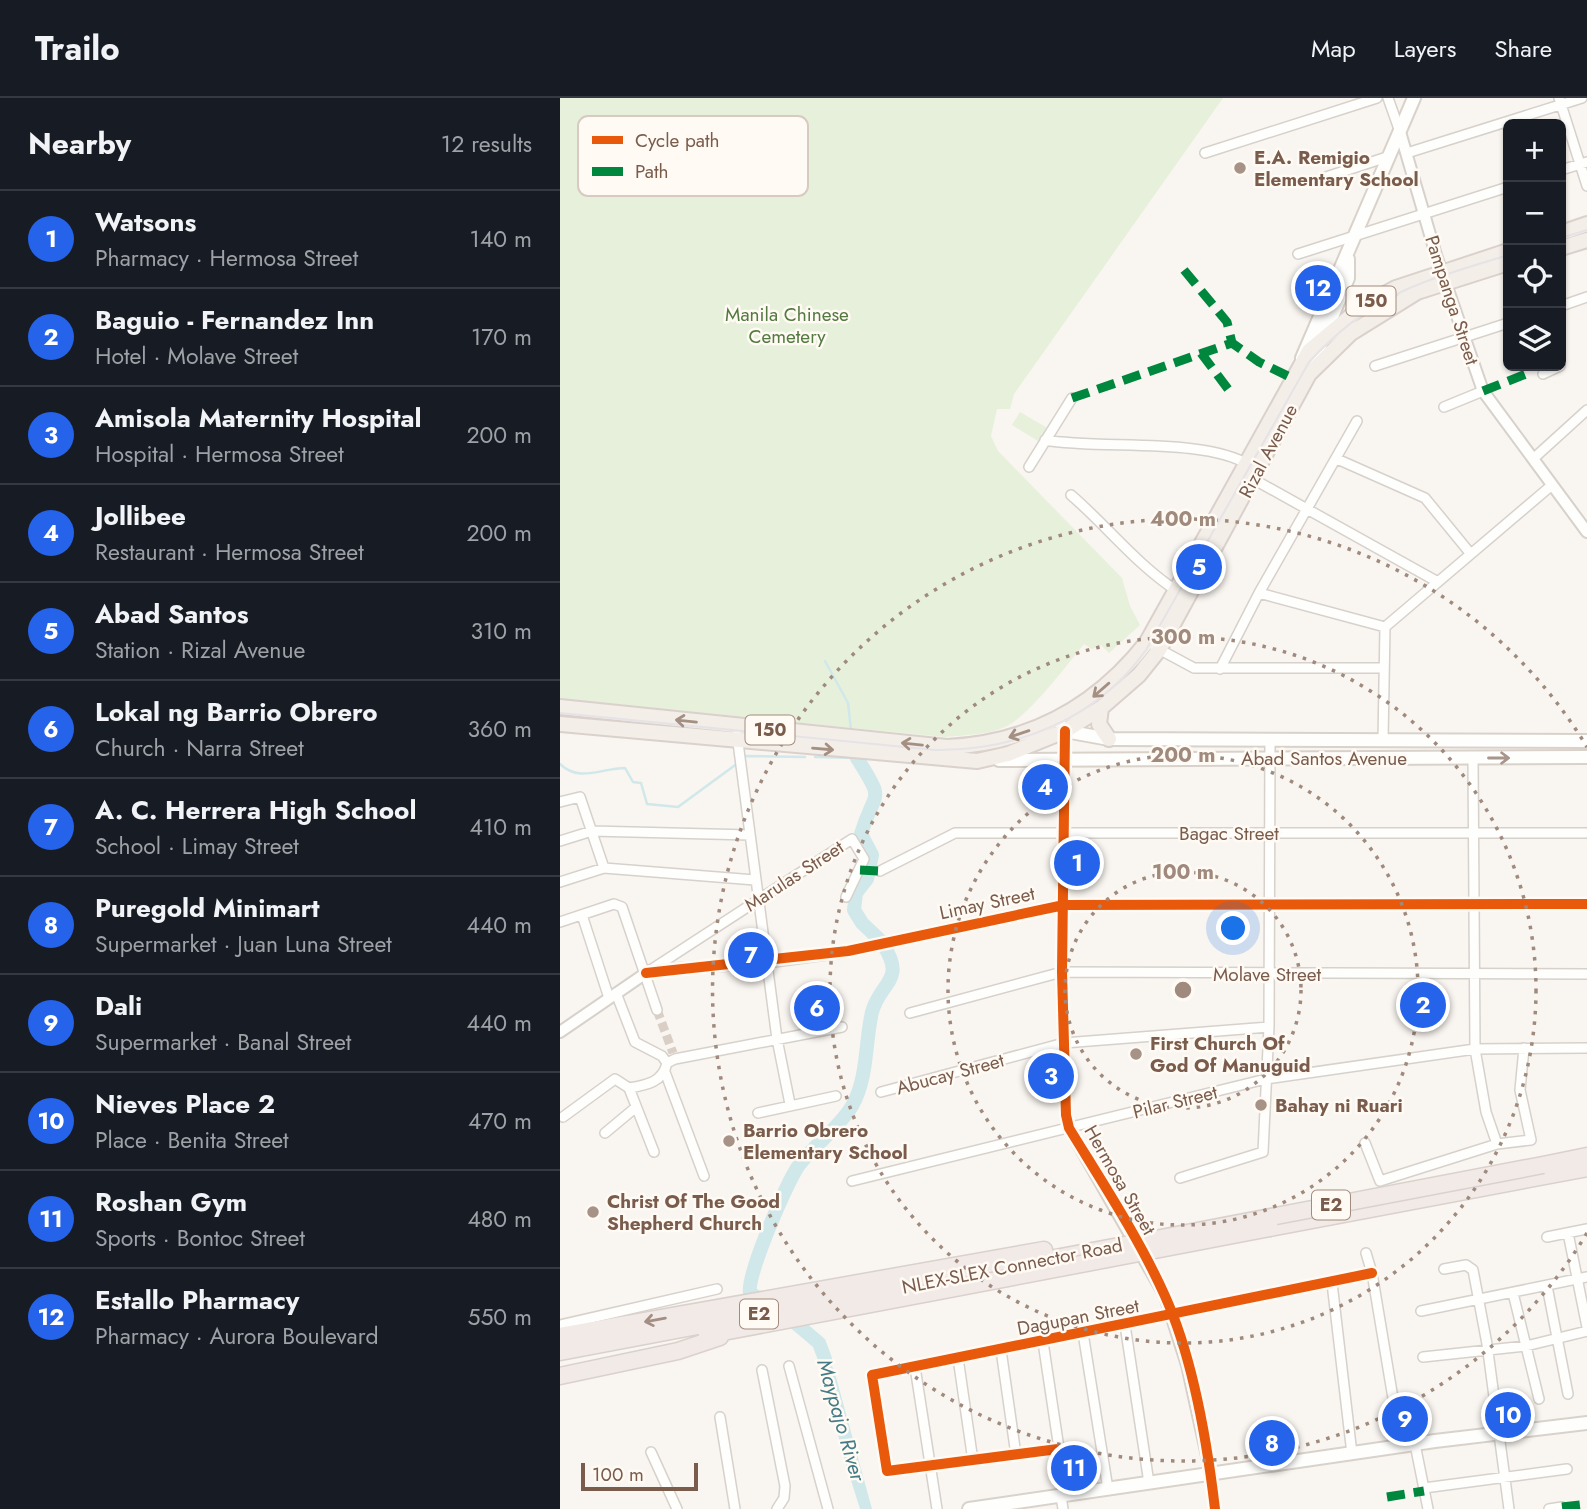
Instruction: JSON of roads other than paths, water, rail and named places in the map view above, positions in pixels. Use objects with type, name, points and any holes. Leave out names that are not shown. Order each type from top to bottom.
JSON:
[{"type":"highway","name":"NLEX-SLEX Connector Road","points":[[560,1352],[1587,1156]]},
{"type":"highway","name":"NLEX-SLEX Connector Road","points":[[560,1363],[1587,1168]]},
{"type":"highway","points":[[560,1336],[1025,1252],[1119,1245]]},
{"type":"highway","points":[[560,1376],[678,1351],[745,1328]]},
{"type":"main road","points":[[1304,369],[1338,272],[1348,258],[1414,98]]},
{"type":"main road","points":[[1566,231],[1587,224]]},
{"type":"main road","points":[[1566,246],[1587,240]]},
{"type":"main road","name":"Rizal Avenue","points":[[1304,369],[1364,323],[1417,292],[1443,277],[1503,253]]},
{"type":"main road","points":[[1323,338],[1348,278],[1348,258]]},
{"type":"main road","name":"Rizal Avenue","points":[[737,726],[947,747],[980,745],[1061,726],[1153,646],[1252,471],[1304,369],[1323,338],[1363,306],[1396,288],[1503,264]]},
{"type":"main road","name":"Rizal Avenue","points":[[977,761],[1008,754],[1101,708],[1139,675],[1177,591],[1252,471]]},
{"type":"main road","name":"150","points":[[560,707],[737,726]]},
{"type":"main road","points":[[1101,708],[1099,724],[1109,739]]},
{"type":"main road","name":"150","points":[[560,724],[739,748],[977,761]]},
{"type":"main road","name":"Abad Santos Avenue","points":[[1061,726],[1109,739],[1587,741]]},
{"type":"main road","name":"Abad Santos Avenue","points":[[977,761],[1064,758],[1587,758]]},
{"type":"main road","points":[[969,1509],[1063,1500],[1108,1489],[1498,1432],[1587,1423]]},
{"type":"street","points":[[1205,153],[1377,98]]},
{"type":"street","name":"Pampanga Street","points":[[1388,98],[1443,277],[1483,391],[1587,532]]},
{"type":"street","points":[[1407,153],[1560,101],[1582,98]]},
{"type":"street","points":[[1560,101],[1584,163],[1587,186]]},
{"type":"street","points":[[1323,178],[1390,156]]},
{"type":"street","points":[[1566,168],[1584,163]]},
{"type":"street","points":[[1298,254],[1503,189]]},
{"type":"street","points":[[1566,304],[1587,298]]},
{"type":"street","points":[[1375,366],[1503,325]]},
{"type":"street","points":[[1543,374],[1549,371]]},
{"type":"street","points":[[1444,407],[1483,391]]},
{"type":"street","points":[[1029,467],[1072,398]]},
{"type":"street","points":[[1533,459],[1587,410]]},
{"type":"street","points":[[1220,669],[1259,593],[1357,421]]},
{"type":"street","points":[[1045,440],[1074,445],[1146,445],[1218,453],[1438,582]]},
{"type":"street","points":[[1337,459],[1426,498],[1470,553]]},
{"type":"street","points":[[1383,740],[1385,627],[1552,485]]},
{"type":"street","points":[[1071,495],[1114,534],[1150,574],[1177,591]]},
{"type":"street","points":[[1259,593],[1385,627]]},
{"type":"street","points":[[1153,646],[1194,668],[1383,668]]},
{"type":"street","points":[[737,726],[777,1039],[790,1104]]},
{"type":"street","name":"Hermosa Street","points":[[1061,726],[1064,758],[1062,972],[1066,1115],[1069,1128],[1132,1234],[1165,1296],[1187,1365],[1211,1474],[1215,1509]]},
{"type":"street","points":[[1181,1178],[1263,1153],[1269,1027],[1270,740]]},
{"type":"street","points":[[1473,758],[1475,1049],[1486,1112],[1497,1144]]},
{"type":"street","points":[[560,802],[580,797],[604,868]]},
{"type":"street","points":[[560,841],[592,831],[750,835]]},
{"type":"street","name":"Bagac Street","points":[[880,871],[951,833],[1587,833]]},
{"type":"street","name":"Marulas Street","points":[[648,972],[852,839],[864,859],[846,897]]},
{"type":"street","points":[[560,882],[604,868],[755,880]]},
{"type":"street","points":[[560,922],[614,904],[623,909],[648,972],[657,1010]]},
{"type":"street","name":"Limay Street","points":[[648,972],[767,962],[856,949],[1064,905],[1587,904]]},
{"type":"street","points":[[582,915],[612,996],[636,1043],[670,1061],[704,1176]]},
{"type":"street","points":[[560,1032],[648,972]]},
{"type":"street","name":"Molave Street","points":[[910,1013],[1062,972],[1587,974]]},
{"type":"street","points":[[629,1088],[657,1080],[670,1061],[842,1027]]},
{"type":"street","name":"Abucay Street","points":[[881,1092],[1064,1044],[1269,1027]]},
{"type":"street","points":[[1365,1143],[1380,1181],[1497,1144],[1532,1139],[1520,1090],[1524,1048]]},
{"type":"street","name":"Pilar Street","points":[[852,1181],[1266,1079],[1475,1049],[1587,1048]]},
{"type":"street","points":[[563,1117],[615,1079],[629,1088],[654,1152]]},
{"type":"street","points":[[758,1112],[836,1096]]},
{"type":"street","points":[[605,1133],[635,1108]]},
{"type":"street","points":[[1547,1237],[1587,1229]]},
{"type":"street","points":[[1423,1357],[1526,1346],[1587,1329],[1583,1278],[1568,1233]]},
{"type":"street","points":[[1366,1253],[1372,1273],[1401,1446]]},
{"type":"street","points":[[1444,1269],[1466,1265],[1472,1267],[1488,1352],[1509,1509]]},
{"type":"street","name":"Dagupan Street","points":[[930,1466],[887,1471],[872,1376],[1372,1273]]},
{"type":"street","points":[[1422,1311],[1583,1278]]},
{"type":"street","points":[[1332,1283],[1352,1454]]},
{"type":"street","points":[[1547,1286],[1568,1394]]},
{"type":"street","points":[[560,1325],[717,1289]]},
{"type":"street","points":[[1513,1293],[1539,1399]]},
{"type":"street","points":[[1125,1325],[1149,1483]]},
{"type":"street","points":[[1083,1333],[1108,1489]]},
{"type":"street","points":[[1042,1342],[1063,1500]]},
{"type":"street","points":[[1001,1350],[1016,1455]]},
{"type":"street","points":[[958,1358],[973,1461]]},
{"type":"street","points":[[789,1366],[828,1509]]},
{"type":"street","points":[[915,1367],[937,1509]]},
{"type":"street","points":[[762,1370],[785,1486],[784,1498],[777,1509]]},
{"type":"street","points":[[720,1417],[735,1509]]},
{"type":"street","points":[[1415,1444],[1429,1509]]},
{"type":"street","points":[[930,1466],[1058,1449]]},
{"type":"street","points":[[651,1452],[677,1509]]},
{"type":"street","points":[[1424,1488],[1504,1480],[1567,1469]]},
{"type":"street","points":[[1549,1509],[1562,1507]]},
{"type":"water","points":[[819,1343],[834,1370],[872,1509],[860,1509],[841,1448]]},
{"type":"waterway","points":[[825,661],[848,703],[851,730]]},
{"type":"waterway","points":[[743,758],[805,757]]},
{"type":"waterway","points":[[815,757],[857,758]]},
{"type":"waterway","name":"Maypajo River","points":[[857,758],[872,783],[875,796],[861,834],[872,855],[867,879],[856,893],[854,910],[862,923],[881,941]]},
{"type":"waterway","points":[[560,764],[567,770],[583,774],[625,768],[633,782],[641,783],[647,804],[678,807],[738,763]]},
{"type":"waterway","name":"Maypajo River","points":[[766,1303],[750,1293],[754,1268],[793,1175],[812,1150],[840,1122],[857,1095],[864,1072],[872,1012],[892,974],[893,967],[884,946]]},
{"type":"waterway","name":"Maypajo River","points":[[786,1315],[819,1343],[825,1359]]},
{"type":"tunnel","points":[[657,1010],[673,1053]]},
{"type":"tram line","points":[[1566,236],[1587,230]]},
{"type":"tram line","points":[[560,713],[935,750],[996,744],[1053,726],[1080,712],[1104,694],[1126,674],[1146,650],[1309,362],[1355,320],[1400,292],[1503,257]]},
{"type":"place","name":"E.A. Remigio Elementary School","points":[[1240,168]]},
{"type":"place","name":"Estallo Pharmacy","points":[[1318,288]]},
{"type":"place","name":"Abad Santos","points":[[1199,567]]},
{"type":"place","name":"Jollibee","points":[[1045,787]]},
{"type":"place","name":"Watsons","points":[[1077,863]]},
{"type":"place","name":"A. C. Herrera High School","points":[[751,955]]},
{"type":"place","name":"Baguio - Fernandez Inn","points":[[1423,1005]]},
{"type":"place","name":"Lokal ng Barrio Obrero","points":[[817,1008]]},
{"type":"place","name":"First Church Of God Of Manuguid","points":[[1136,1054]]},
{"type":"place","name":"Amisola Maternity Hospital","points":[[1051,1076]]},
{"type":"place","name":"Bahay ni Ruari","points":[[1261,1105]]},
{"type":"place","name":"Barrio Obrero Elementary School","points":[[729,1141]]},
{"type":"place","name":"Christ Of The Good Shepherd Church","points":[[593,1212]]},
{"type":"place","name":"Nieves Place 2","points":[[1508,1415]]},
{"type":"place","name":"Dali","points":[[1405,1419]]},
{"type":"place","name":"Puregold Minimart","points":[[1272,1443]]},
{"type":"place","name":"Roshan Gym","points":[[1074,1468]]},
{"type":"park label","name":"Manila Chinese Cemetery","points":[[787,325]]}]
